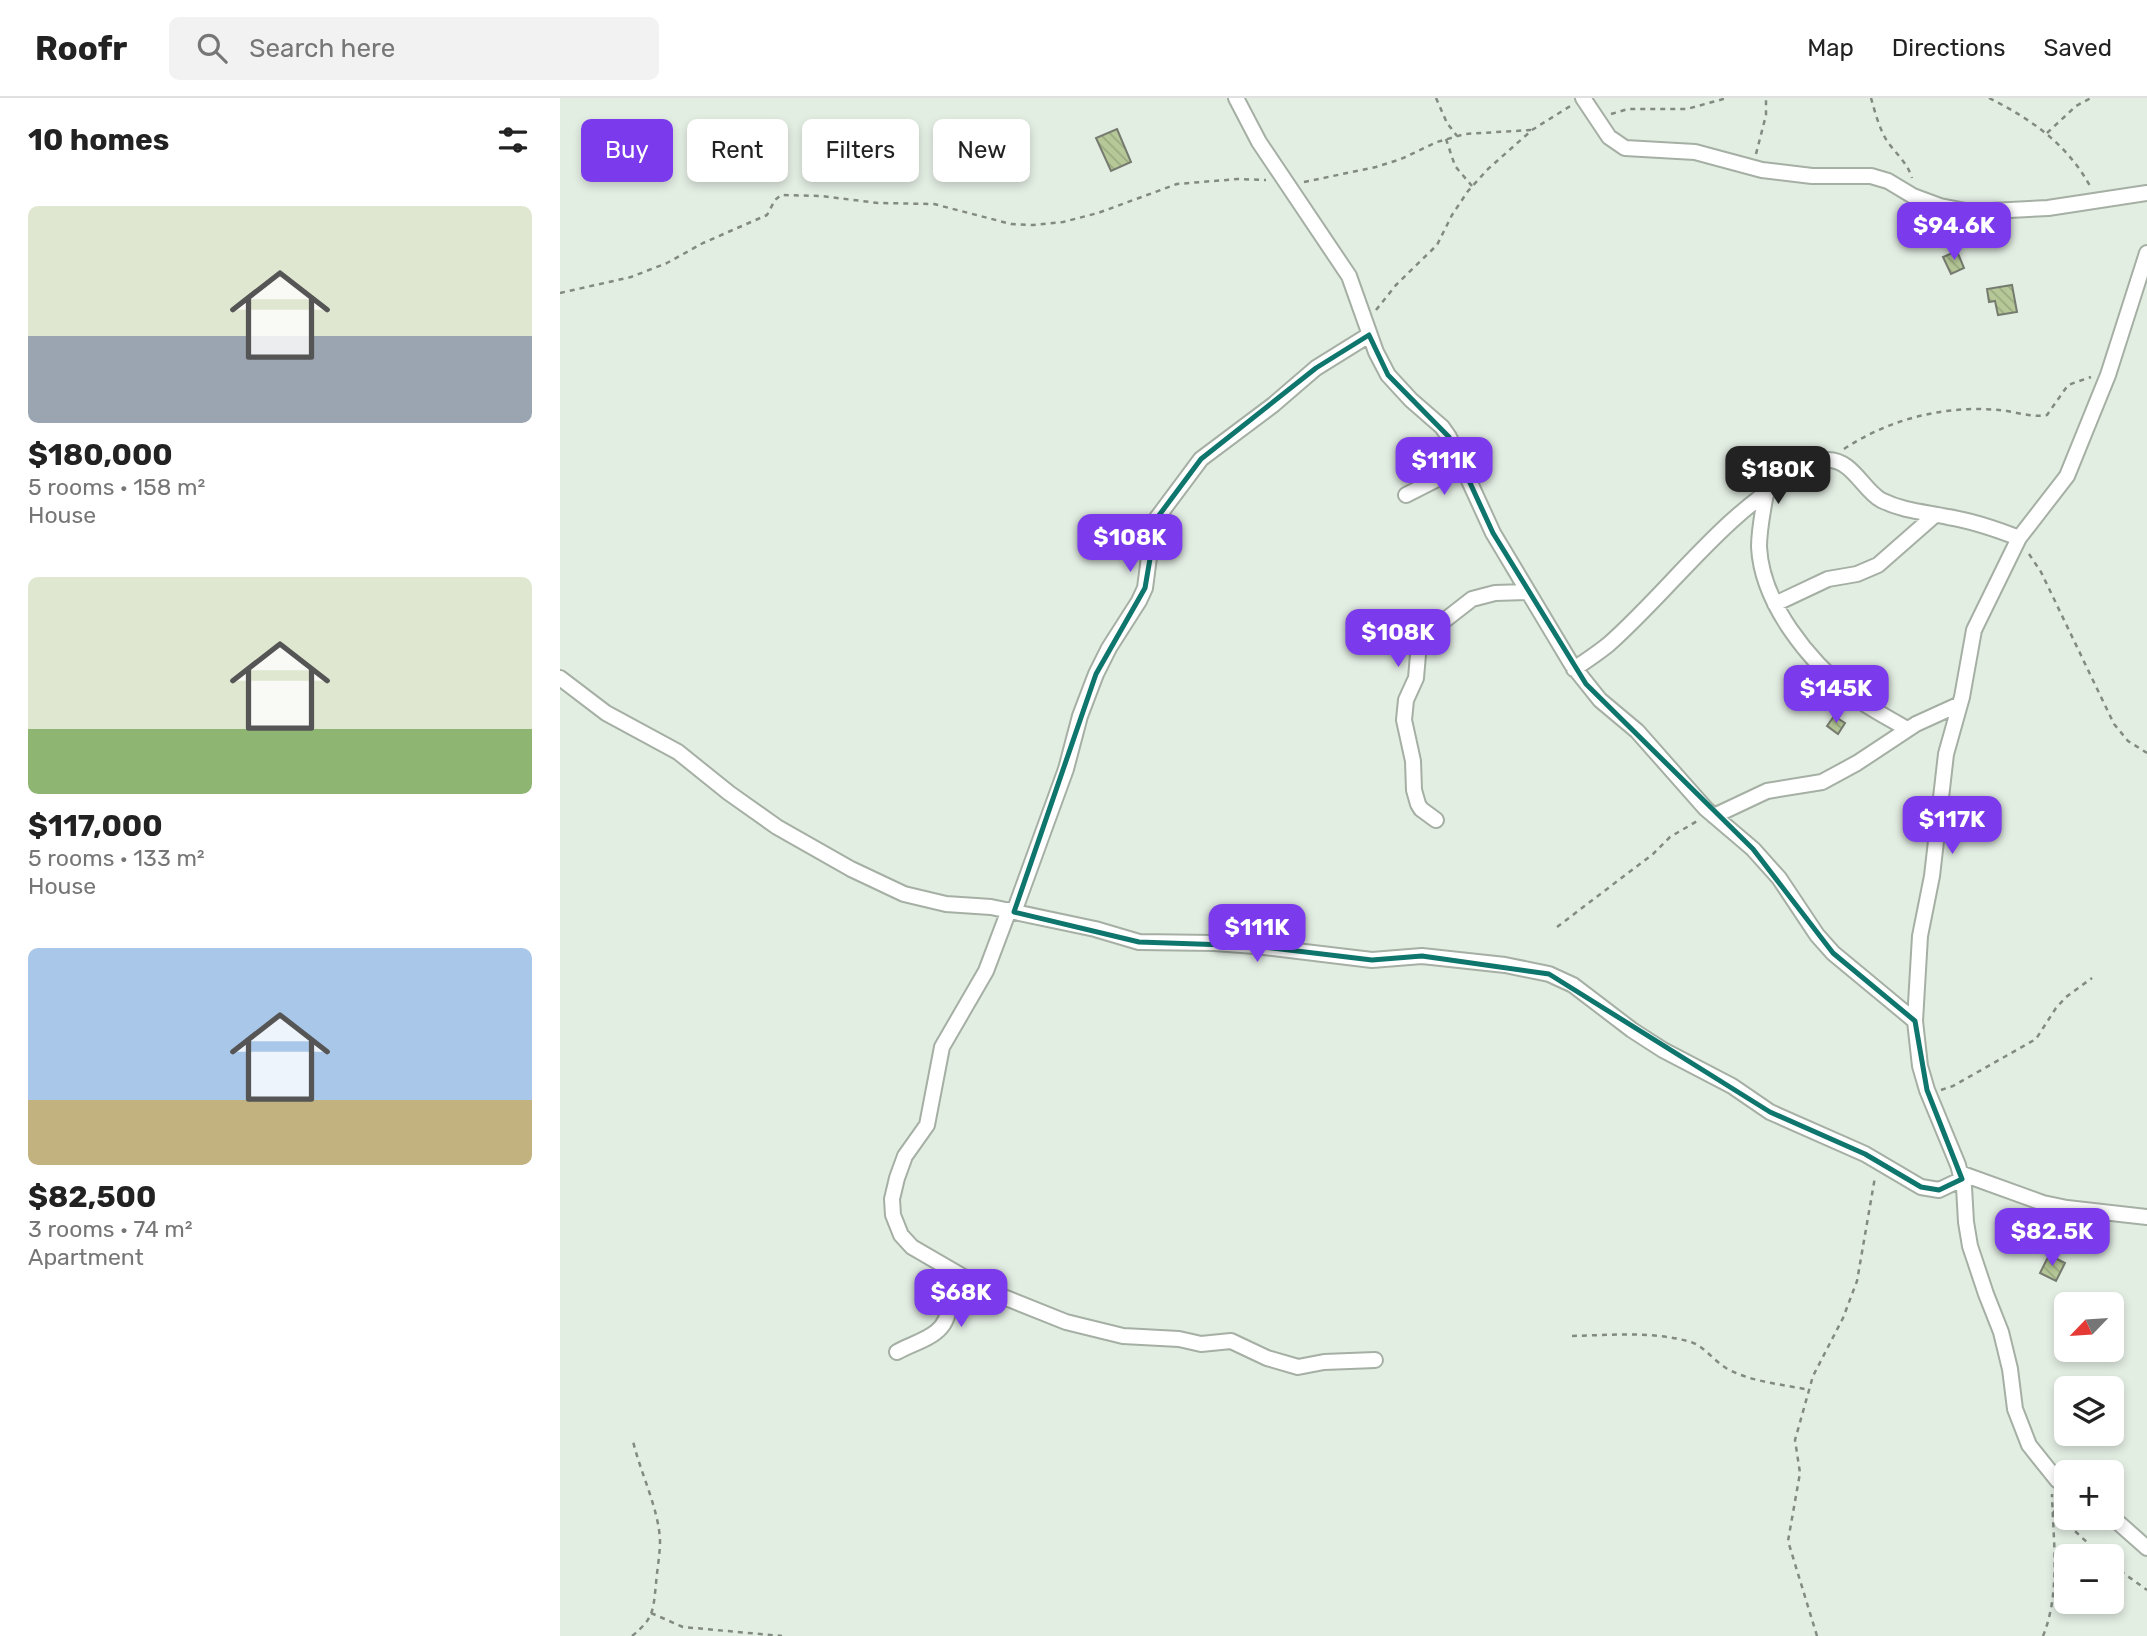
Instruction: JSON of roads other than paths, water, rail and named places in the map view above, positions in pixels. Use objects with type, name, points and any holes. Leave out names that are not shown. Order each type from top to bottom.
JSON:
[{"type":"street","points":[[1237,98],[1259,142],[1349,276],[1367,329],[1388,374],[1410,400],[1442,427],[1493,533],[1574,668],[1600,699],[1637,731],[1713,815],[1753,849],[1779,878],[1817,935],[1833,953],[1915,1021]]},
{"type":"street","points":[[1583,98],[1609,137],[1625,149],[1695,152],[1753,168],[1812,176],[1871,176],[1888,181],[1913,196],[1940,206],[1972,212],[2048,208],[2147,193]]},
{"type":"street","points":[[2054,1476],[2029,1445],[2015,1409],[2010,1369],[2001,1332],[1970,1246],[1961,1176],[1920,1066],[1915,1021],[1920,936],[1932,876],[1945,754],[1975,630],[2019,538],[2067,476],[2108,375],[2144,272],[2147,253]]},
{"type":"street","points":[[1367,329],[1201,459],[1157,518],[1152,534],[1145,588],[1096,674],[1080,716],[1066,769],[1011,911],[986,971],[942,1047],[927,1125],[905,1156],[892,1199],[893,1215],[901,1236],[912,1247],[986,1290],[1066,1322],[1123,1336],[1179,1339],[1201,1344],[1231,1341],[1267,1358],[1298,1367],[1324,1362],[1375,1360]]},
{"type":"street","points":[[1574,668],[1609,644],[1714,537],[1766,493],[1815,463],[1829,460],[1857,475],[1876,497],[1892,505],[1986,526],[2019,538]]},
{"type":"street","points":[[1406,495],[1463,466]]},
{"type":"street","points":[[1766,493],[1759,547],[1763,573],[1775,604],[1790,630],[1852,695],[1907,729]]},
{"type":"street","points":[[1775,604],[1828,579],[1857,574],[1878,565],[1935,515]]},
{"type":"street","points":[[1436,820],[1418,804],[1414,790],[1413,761],[1404,720],[1406,700],[1416,678],[1419,643],[1427,630],[1472,599],[1494,593],[1528,592]]},
{"type":"street","points":[[560,678],[606,713],[678,752],[777,827],[851,869],[904,894],[946,904],[1011,911],[1095,929],[1139,943],[1241,945],[1372,960],[1441,958],[1505,965],[1549,974],[1573,985],[1653,1043],[1732,1086],[1770,1112],[1877,1160],[1921,1187],[1932,1190],[1947,1187],[1961,1176]]},
{"type":"street","points":[[1713,815],[1767,791],[1822,782],[1857,763],[1907,729],[1959,704]]},
{"type":"street","points":[[1961,1176],[2043,1203],[2147,1217]]},
{"type":"street","points":[[897,1352],[937,1332],[945,1321],[949,1298],[943,1265]]},
{"type":"street","points":[[2124,1528],[2147,1548]]}]
